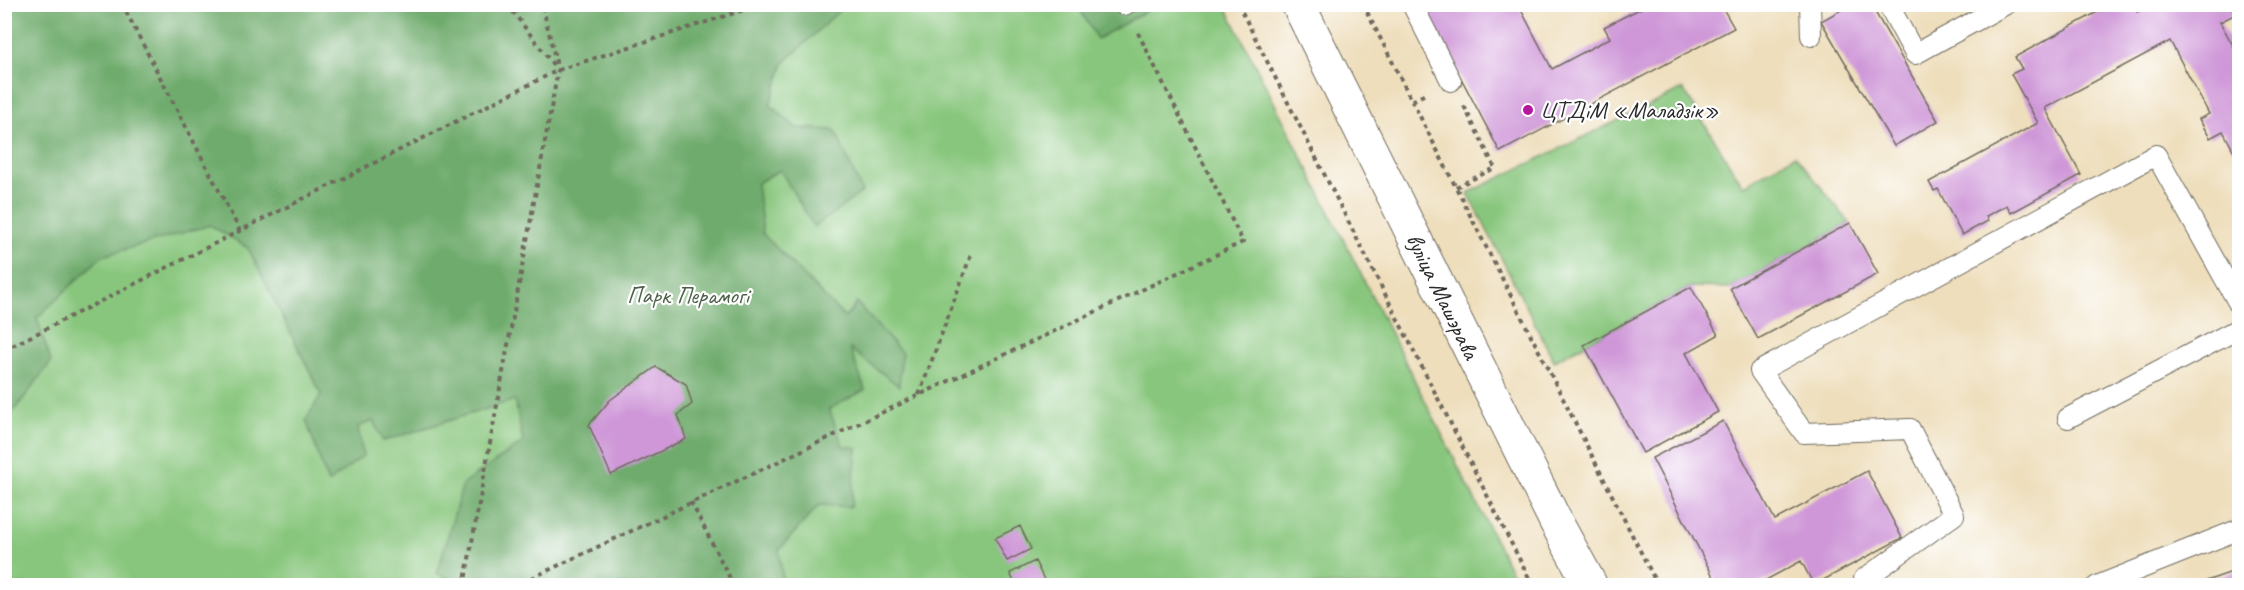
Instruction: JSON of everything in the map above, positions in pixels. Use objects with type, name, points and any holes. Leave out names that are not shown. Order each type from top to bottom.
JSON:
[{"type":"main road","name":"вуліца Машэрава","points":[[1298,4],[1554,520],[1591,585]]},
{"type":"lane","points":[[1413,4],[1451,81]]},
{"type":"lane","points":[[1810,4],[1811,36]]},
{"type":"lane","points":[[1888,4],[1915,54],[2006,4]]},
{"type":"lane","points":[[1867,585],[1864,579],[1954,515],[1949,505],[1910,429],[1804,433],[1760,371],[2156,155],[2240,306]]},
{"type":"lane","points":[[2068,418],[2240,328]]},
{"type":"lane","points":[[2097,585],[2119,581],[2240,530]]},
{"type":"path","points":[[122,4],[240,231]]},
{"type":"path","points":[[507,4],[558,70]]},
{"type":"path","points":[[464,585],[558,70],[542,4]]},
{"type":"path","points":[[4,350],[558,70],[762,4]]},
{"type":"path","points":[[1238,4],[1533,585]]},
{"type":"path","points":[[1363,4],[1658,585]]},
{"type":"path","points":[[515,585],[1243,242],[1125,5]]},
{"type":"path","points":[[1412,101],[1451,81],[1495,168],[1456,187]]},
{"type":"path","points":[[919,394],[972,252]]},
{"type":"path","points":[[691,502],[734,585]]},
{"type":"green space","name":"Парк Перамогі","points":[[4,5],[1225,5],[1518,585],[5,585]]},
{"type":"green space","points":[[4,5],[845,5],[784,63],[770,105],[797,128],[835,130],[862,192],[814,227],[780,170],[757,183],[763,234],[845,318],[857,303],[902,353],[899,386],[850,349],[865,390],[829,409],[843,446],[857,448],[851,507],[819,505],[779,550],[783,585],[464,586],[437,573],[463,484],[523,442],[515,400],[383,441],[373,421],[358,427],[363,456],[328,483],[306,420],[321,394],[248,248],[210,225],[102,256],[37,318],[51,362],[14,411],[5,412]]},
{"type":"green space","points":[[1077,5],[1157,5],[1097,39]]},
{"type":"green space","points":[[1683,89],[1743,186],[1795,155],[1850,223],[1730,288],[1691,287],[1554,361],[1468,193]]},
{"type":"building","name":"ЦТДіМ «Маладзік»","points":[[1422,4],[1518,4],[1552,69],[1610,38],[1604,27],[1647,5],[1721,5],[1734,28],[1500,152]]},
{"type":"building","points":[[2112,4],[2133,4],[2137,12],[2152,5],[2230,5],[2236,14],[2220,22],[2240,58],[2240,163],[2223,131],[2210,138],[2199,119],[2209,114],[2170,41],[2045,108],[2081,175],[2011,213],[2007,205],[1986,216],[1988,221],[1962,235],[1938,189],[1934,191],[1929,182],[2038,123],[2011,74],[2022,69],[2015,57]]},
{"type":"building","points":[[1850,5],[1871,5],[1938,121],[1894,146],[1821,21]]},
{"type":"building","points":[[1850,223],[1878,274],[1758,339],[1730,288]]},
{"type":"building","points":[[1691,287],[1718,335],[1686,353],[1718,412],[1643,453],[1584,345]]},
{"type":"building","points":[[656,367],[686,384],[692,404],[678,415],[686,439],[611,475],[589,425],[610,400]]},
{"type":"building","points":[[1723,421],[1775,520],[1867,471],[1902,538],[1814,585],[1801,561],[1755,586],[1718,586],[1652,458]]},
{"type":"building","points":[[1020,526],[1031,549],[1007,561],[995,538]]},
{"type":"building","points":[[1035,561],[1047,586],[1016,586],[1010,573]]},
{"type":"building","points":[[2240,569],[2240,586],[2195,586],[2195,585]]},
{"type":"place","name":"ЦТДіМ «Маладзік»","points":[[1528,110]]}]
